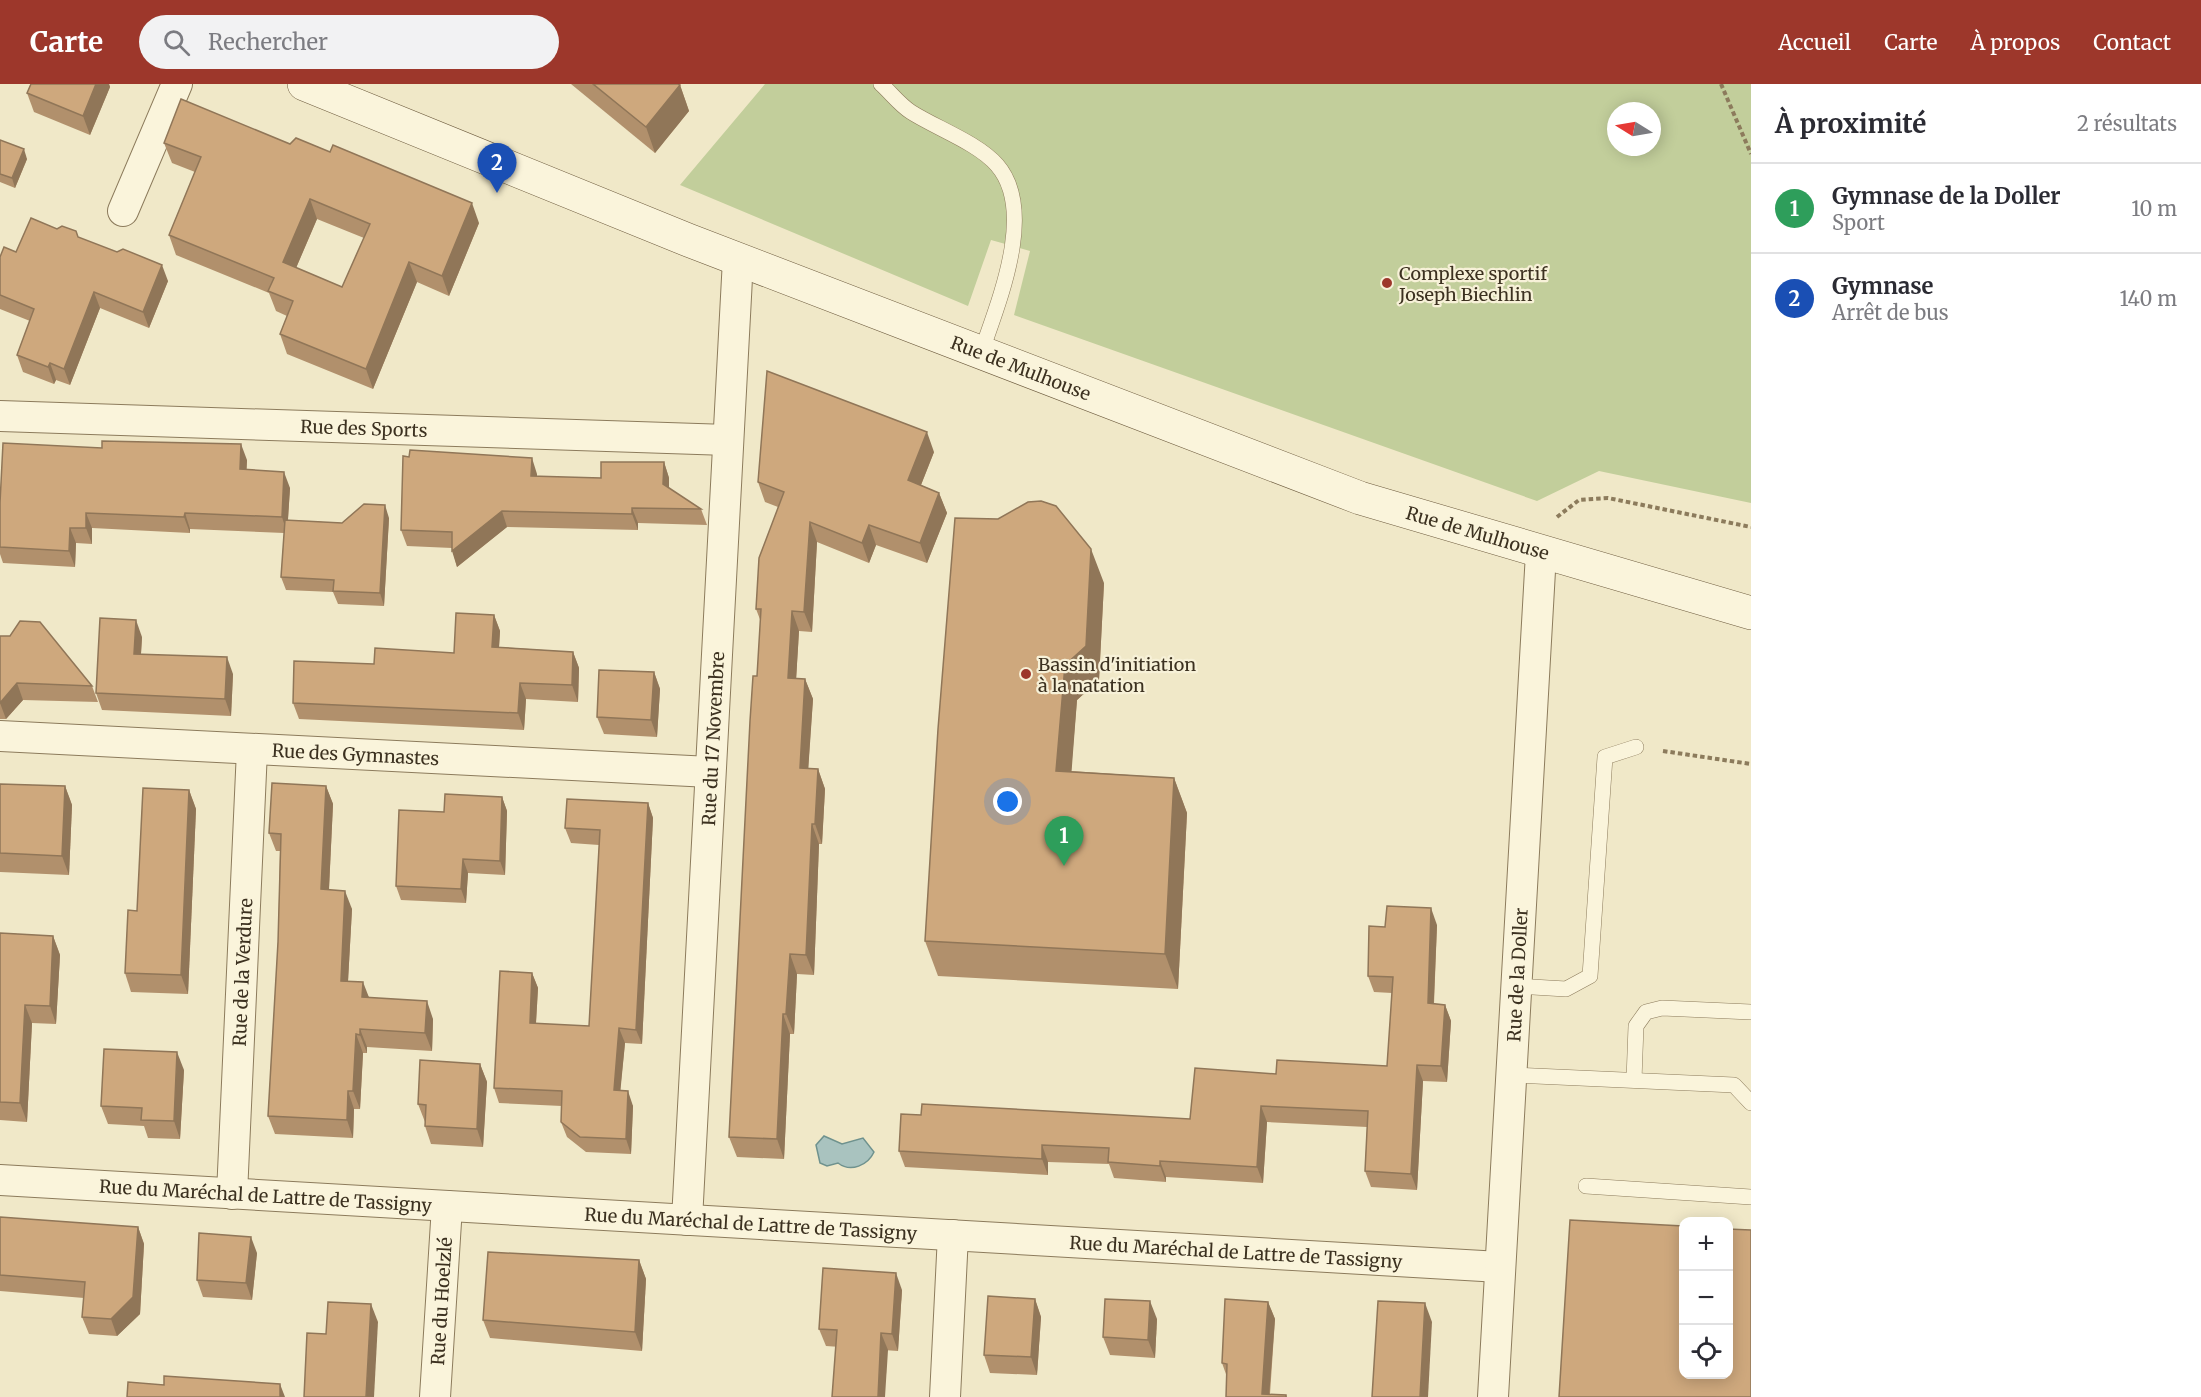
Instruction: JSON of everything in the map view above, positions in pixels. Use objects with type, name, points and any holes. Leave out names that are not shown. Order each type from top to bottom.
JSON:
[{"type":"main road","name":"Rue de Mulhouse","points":[[304,84],[738,259],[1360,498],[1540,553],[1751,613]]},
{"type":"street","points":[[123,211],[177,84]]},
{"type":"street","name":"Rue du 17 Novembre","points":[[687,1220],[738,259]]},
{"type":"street","name":"Rue des Sports","points":[[0,416],[728,440]]},
{"type":"street","name":"Rue de la Doller","points":[[1493,1397],[1540,553]]},
{"type":"street","name":"Rue des Gymnastes","points":[[0,736],[710,772]]},
{"type":"street","name":"Rue de la Verdure","points":[[232,1194],[252,750]]},
{"type":"street","name":"Rue du Maréchal de Lattre de Tassigny","points":[[0,1180],[1500,1267]]},
{"type":"street","name":"Rue du Hoelzlé","points":[[435,1397],[447,1206]]},
{"type":"street","points":[[945,1397],[953,1235]]},
{"type":"lane","points":[[881,84],[909,110],[976,149],[997,165],[1010,189],[1016,216],[1011,250],[981,353]]},
{"type":"lane","points":[[1516,986],[1566,988],[1590,976],[1605,757],[1636,747]]},
{"type":"lane","points":[[1634,1080],[1636,1026],[1646,1012],[1662,1008],[1751,1012]]},
{"type":"lane","points":[[1511,1075],[1734,1085],[1751,1102]]},
{"type":"lane","points":[[1586,1186],[1751,1197]]},
{"type":"path","points":[[1720,84],[1751,154]]},
{"type":"path","points":[[1540,553],[1558,516],[1579,500],[1608,498],[1751,527]]},
{"type":"path","points":[[1636,747],[1751,764]]},
{"type":"green space","name":"Complexe sportif Joseph Biechlin","points":[[765,84],[1751,84],[1751,503],[1599,471],[1537,501],[1014,315],[1030,251],[991,240],[968,306],[680,185]]},
{"type":"water","points":[[824,1136],[842,1144],[863,1138],[874,1152],[868,1161],[859,1166],[848,1167],[838,1163],[827,1166],[820,1163],[816,1145]]},
{"type":"building","points":[[31,84],[96,84],[83,116],[27,93]]},
{"type":"building","points":[[593,84],[678,84],[680,85],[646,127]]},
{"type":"building","points":[[181,99],[290,144],[296,138],[330,152],[333,145],[472,203],[442,276],[409,262],[366,369],[280,334],[293,301],[268,291],[274,278],[169,235],[201,157],[164,143]],"holes":[[[310,199],[370,224],[342,287],[283,262]]]},
{"type":"building","points":[[0,140],[24,149],[12,178],[0,174]]},
{"type":"building","points":[[31,218],[57,229],[62,226],[76,231],[78,237],[117,252],[123,249],[162,265],[143,312],[94,292],[64,369],[50,363],[48,367],[17,355],[34,309],[0,295],[0,257],[4,247],[16,252]]},
{"type":"building","points":[[767,371],[927,432],[908,480],[939,493],[920,543],[869,525],[862,543],[810,522],[804,612],[792,611],[788,678],[805,679],[800,768],[818,769],[815,824],[812,824],[806,955],[790,954],[786,1014],[783,1014],[777,1139],[729,1137],[750,721],[753,676],[757,676],[761,609],[756,609],[759,558],[784,492],[758,482]]},
{"type":"building","points":[[102,441],[241,444],[240,469],[284,472],[282,517],[185,513],[184,517],[86,513],[86,528],[70,528],[69,551],[0,547],[3,443],[102,448]]},
{"type":"building","points":[[410,450],[532,458],[531,476],[601,478],[601,462],[664,462],[663,484],[701,509],[632,508],[632,514],[502,511],[452,551],[452,532],[401,530],[403,456],[409,457]]},
{"type":"building","points":[[1041,501],[1056,506],[1091,549],[1086,646],[1065,665],[1056,771],[1174,778],[1165,954],[925,941],[938,729],[955,518],[998,519],[1028,502]]},
{"type":"building","points":[[364,504],[385,505],[380,593],[333,591],[334,580],[281,577],[285,520],[342,523]]},
{"type":"building","points":[[456,613],[494,615],[492,647],[573,652],[572,685],[520,683],[518,713],[293,703],[294,661],[374,664],[375,648],[454,653]]},
{"type":"building","points":[[100,618],[136,620],[134,654],[227,657],[225,699],[96,693]]},
{"type":"building","points":[[20,621],[40,622],[92,686],[17,683],[0,703],[0,636],[10,636]]},
{"type":"building","points":[[599,670],[654,672],[651,720],[597,717]]},
{"type":"building","points":[[272,783],[326,786],[321,889],[345,891],[341,981],[363,982],[362,997],[427,1001],[425,1033],[360,1029],[360,1035],[356,1034],[353,1091],[348,1091],[347,1120],[268,1116],[278,942],[281,834],[269,833]]},
{"type":"building","points":[[0,784],[65,786],[62,856],[0,853]]},
{"type":"building","points":[[143,788],[189,790],[181,975],[125,973],[128,910],[137,911]]},
{"type":"building","points":[[445,794],[502,797],[500,861],[463,859],[461,889],[396,886],[399,810],[444,812]]},
{"type":"building","points":[[567,799],[648,803],[636,1030],[619,1028],[614,1090],[628,1091],[626,1139],[580,1137],[561,1122],[562,1091],[494,1088],[500,971],[532,973],[530,1023],[589,1026],[600,830],[565,828]]},
{"type":"building","points":[[1387,906],[1431,908],[1428,1003],[1445,1005],[1441,1066],[1417,1065],[1411,1174],[1365,1171],[1368,1111],[1261,1106],[1257,1167],[1160,1161],[1160,1166],[1108,1162],[1109,1148],[1042,1145],[1042,1159],[899,1151],[901,1114],[921,1115],[922,1104],[1190,1119],[1195,1068],[1276,1074],[1277,1060],[1387,1066],[1393,977],[1368,976],[1369,926],[1385,927]]},
{"type":"building","points":[[0,933],[53,936],[50,1006],[25,1005],[20,1103],[0,1102]]},
{"type":"building","points":[[104,1049],[177,1052],[174,1121],[141,1120],[142,1108],[101,1106]]},
{"type":"building","points":[[420,1060],[480,1064],[477,1129],[425,1126],[426,1105],[418,1104]]},
{"type":"building","points":[[0,1217],[138,1227],[133,1297],[111,1319],[82,1317],[85,1282],[0,1275]]},
{"type":"building","points":[[1570,1220],[1679,1226],[1679,1379],[1733,1379],[1733,1229],[1751,1230],[1751,1397],[1559,1397]]},
{"type":"building","points":[[199,1233],[251,1237],[246,1283],[197,1280]]},
{"type":"building","points":[[488,1252],[639,1260],[635,1332],[483,1320]]},
{"type":"building","points":[[823,1268],[896,1273],[892,1334],[881,1333],[878,1397],[832,1397],[837,1330],[819,1329]]},
{"type":"building","points":[[988,1296],[1035,1299],[1031,1357],[984,1355]]},
{"type":"building","points":[[1105,1299],[1150,1301],[1148,1340],[1103,1337]]},
{"type":"building","points":[[1225,1299],[1268,1302],[1262,1394],[1286,1395],[1286,1397],[1226,1397],[1227,1364],[1222,1363]]},
{"type":"building","points":[[1378,1301],[1425,1303],[1420,1397],[1372,1397]]},
{"type":"building","points":[[328,1302],[371,1304],[366,1397],[304,1397],[307,1333],[326,1334]]},
{"type":"building","points":[[164,1376],[280,1384],[280,1397],[127,1397],[128,1382],[164,1385]]},
{"type":"place","name":"Gymnase","points":[[497,193]]},
{"type":"place","name":"Complexe sportif Joseph Biechlin","points":[[1387,283]]},
{"type":"place","name":"Bassin d'initiation à la natation","points":[[1026,674]]},
{"type":"place","name":"Gymnase de la Doller","points":[[1064,866]]}]
